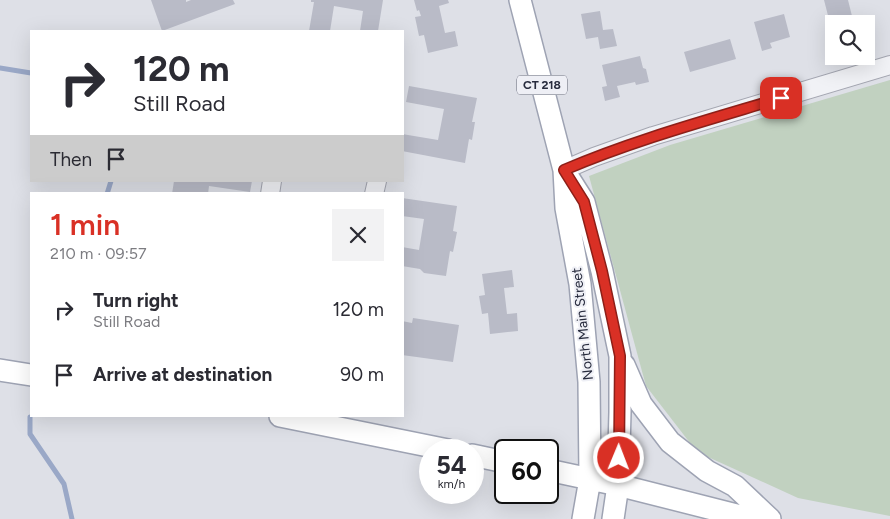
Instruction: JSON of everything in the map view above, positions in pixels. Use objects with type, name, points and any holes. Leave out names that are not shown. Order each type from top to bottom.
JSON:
[{"type":"main road","name":"North Main Street","points":[[520,0],[564,170],[566,208],[580,284],[589,382],[590,479]]},
{"type":"main road","name":"North Main Street","points":[[564,170],[584,202],[602,271],[620,356],[618,485]]},
{"type":"main road","points":[[620,356],[641,404],[670,442],[707,471],[735,486],[770,519]]},
{"type":"main road","points":[[0,370],[30,375]]},
{"type":"main road","points":[[284,417],[419,444]]},
{"type":"main road","points":[[559,472],[618,485],[744,517]]},
{"type":"main road","name":"CT 218","points":[[583,519],[590,479]]},
{"type":"main road","name":"CT 218","points":[[613,519],[618,485]]},
{"type":"main road","points":[[711,519],[744,517]]},
{"type":"street","points":[[564,170],[653,136],[890,64]]},
{"type":"green space","points":[[890,80],[890,516],[798,498],[697,452],[646,386],[589,176],[670,145]]},
{"type":"building","points":[[151,0],[186,0],[186,2],[191,0],[233,0],[235,4],[165,30],[162,30]]},
{"type":"building","points":[[311,0],[383,0],[378,30],[360,30],[363,11],[334,6],[330,30],[309,30],[314,2],[311,2]]},
{"type":"building","points":[[414,0],[448,0],[449,3],[439,6],[445,33],[455,31],[458,46],[428,53],[424,35],[419,36],[415,17],[421,16],[419,10],[417,11]]},
{"type":"building","points":[[824,0],[848,0],[852,15],[828,15]]},
{"type":"building","points":[[600,11],[603,30],[613,29],[617,46],[600,49],[598,37],[586,39],[581,14]]},
{"type":"building","points":[[784,14],[790,37],[770,43],[772,48],[762,51],[754,22]]},
{"type":"building","points":[[730,39],[736,59],[690,72],[684,52]]},
{"type":"building","points":[[640,56],[649,82],[636,85],[635,82],[617,86],[620,97],[605,101],[602,87],[607,86],[602,65]]},
{"type":"building","points":[[409,86],[477,98],[472,122],[475,122],[472,140],[469,139],[465,163],[404,151],[404,134],[438,140],[444,109],[406,102]]},
{"type":"building","points":[[174,182],[252,182],[250,192],[209,186],[208,192],[172,192]]},
{"type":"building","points":[[404,198],[457,206],[453,231],[457,232],[453,252],[450,251],[446,276],[424,273],[420,269],[404,266],[404,247],[419,250],[424,219],[404,216]]},
{"type":"building","points":[[512,270],[514,287],[504,288],[507,314],[517,313],[518,331],[490,334],[488,313],[482,314],[479,296],[485,295],[482,274]]},
{"type":"building","points":[[413,318],[459,325],[453,362],[404,355],[404,321],[412,323]]},
{"type":"waterway","points":[[0,68],[30,73]]},
{"type":"waterway","points":[[108,192],[111,182]]},
{"type":"waterway","points":[[30,417],[30,434],[64,484],[72,519]]},
{"type":"route","points":[[619,458],[620,356],[602,271],[584,202],[564,170],[653,136],[781,98]]}]
